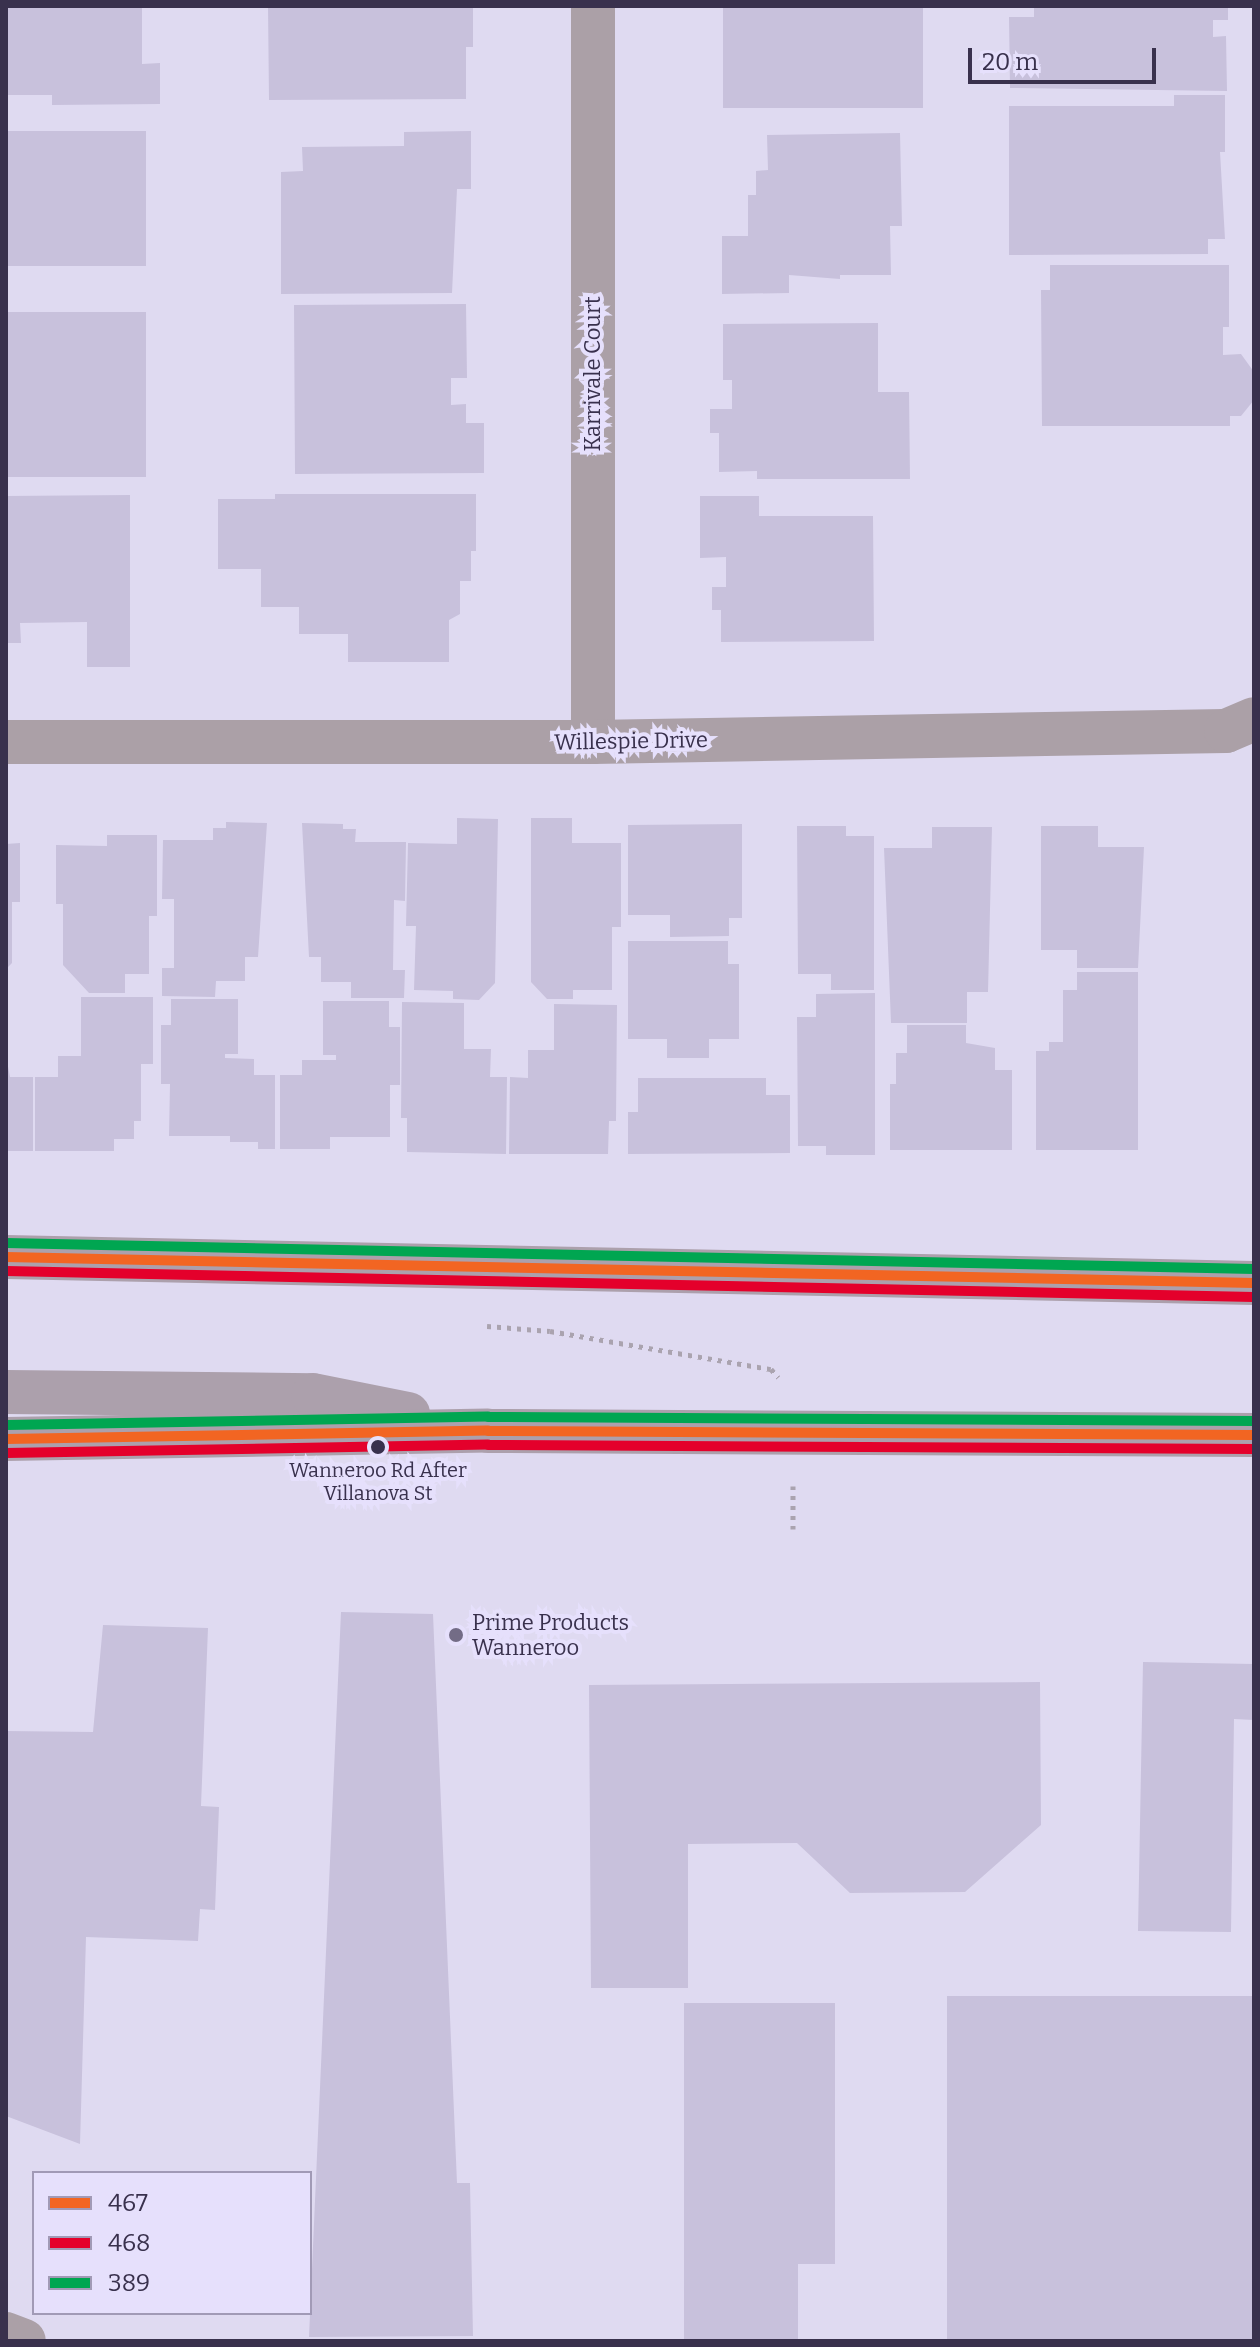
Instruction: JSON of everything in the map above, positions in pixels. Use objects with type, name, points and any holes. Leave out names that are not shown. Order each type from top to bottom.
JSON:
[{"type":"highway","points":[[6,1257],[1254,1283]]},
{"type":"highway","points":[[6,1392],[313,1395],[488,1431]]},
{"type":"highway","points":[[6,1439],[488,1431],[1254,1435]]},
{"type":"street","name":"Karrivale Court","points":[[593,6],[593,742]]},
{"type":"street","name":"Willespie Drive","points":[[6,742],[593,742],[1226,731],[1254,719]]},
{"type":"street","points":[[6,2334],[24,2341]]},
{"type":"path","points":[[474,1326],[550,1331],[771,1369],[786,1386]]},
{"type":"building","points":[[6,6],[142,6],[142,64],[160,63],[160,104],[52,105],[52,95],[6,95]]},
{"type":"building","points":[[268,6],[473,6],[473,47],[466,47],[466,99],[269,100]]},
{"type":"building","points":[[723,6],[923,6],[923,108],[723,108]]},
{"type":"building","points":[[1034,6],[1228,6],[1228,20],[1213,20],[1213,37],[1226,36],[1227,91],[1010,88],[1009,17],[1034,17]]},
{"type":"building","points":[[1174,95],[1225,95],[1225,152],[1220,152],[1225,239],[1208,239],[1208,254],[1009,255],[1009,106],[1174,106]]},
{"type":"building","points":[[6,131],[146,131],[146,266],[6,266]]},
{"type":"building","points":[[471,131],[471,189],[457,189],[452,293],[281,294],[281,172],[303,171],[302,147],[404,146],[404,132]]},
{"type":"building","points":[[900,133],[902,226],[890,226],[891,275],[840,275],[840,279],[789,275],[789,293],[722,294],[722,236],[748,236],[748,195],[756,195],[756,171],[768,170],[767,135]]},
{"type":"building","points":[[1050,265],[1229,265],[1229,327],[1223,327],[1223,355],[1241,354],[1254,372],[1254,400],[1241,416],[1230,416],[1230,426],[1042,426],[1041,290],[1050,290]]},
{"type":"building","points":[[466,304],[467,378],[451,378],[451,405],[466,404],[466,423],[484,423],[484,473],[295,474],[294,305]]},
{"type":"building","points":[[6,312],[146,312],[146,477],[6,477]]},
{"type":"building","points":[[878,323],[878,392],[909,392],[910,479],[757,479],[757,471],[719,472],[719,433],[710,433],[710,409],[732,409],[732,380],[723,380],[723,324]]},
{"type":"building","points":[[275,494],[476,494],[476,551],[471,551],[471,581],[460,581],[460,614],[449,620],[449,662],[348,662],[348,634],[299,634],[299,607],[261,607],[261,569],[218,569],[218,499],[275,499]]},
{"type":"building","points":[[130,495],[130,667],[87,667],[87,622],[20,623],[21,643],[6,643],[6,496]]},
{"type":"building","points":[[700,496],[759,496],[759,516],[873,516],[874,641],[721,642],[721,610],[712,610],[712,587],[726,587],[726,557],[700,558]]},
{"type":"building","points":[[457,818],[498,819],[495,983],[479,1000],[453,999],[453,991],[414,990],[416,926],[406,926],[408,843],[457,844]]},
{"type":"building","points":[[531,818],[572,818],[572,843],[621,843],[621,927],[612,927],[612,990],[573,990],[573,999],[547,999],[531,982]]},
{"type":"building","points":[[226,822],[267,823],[258,957],[245,957],[245,981],[216,981],[215,997],[162,996],[162,968],[174,968],[174,899],[162,899],[163,840],[213,840],[213,828],[226,828]]},
{"type":"building","points":[[302,823],[343,824],[343,829],[356,829],[355,842],[406,842],[405,901],[394,900],[393,970],[405,970],[404,998],[351,998],[351,982],[321,982],[321,957],[309,957]]},
{"type":"building","points":[[742,824],[742,918],[729,918],[729,936],[670,937],[670,915],[628,915],[628,825]]},
{"type":"building","points":[[797,826],[846,826],[846,836],[874,836],[874,990],[831,990],[831,974],[798,974]]},
{"type":"building","points":[[1041,826],[1098,826],[1098,847],[1144,847],[1138,968],[1077,968],[1077,950],[1041,950]]},
{"type":"building","points":[[932,827],[992,827],[988,992],[967,992],[967,1023],[891,1023],[884,848],[932,848]]},
{"type":"building","points":[[107,835],[157,835],[157,916],[149,916],[149,974],[125,974],[125,993],[89,993],[63,965],[63,904],[56,904],[56,845],[107,846]]},
{"type":"building","points":[[20,843],[20,902],[12,902],[12,963],[6,969],[6,844]]},
{"type":"building","points":[[628,941],[728,941],[728,964],[739,964],[739,1039],[709,1039],[709,1058],[667,1058],[667,1039],[628,1039]]},
{"type":"building","points":[[1077,972],[1138,972],[1138,1150],[1036,1150],[1036,1051],[1049,1051],[1049,1042],[1063,1042],[1063,990],[1077,990]]},
{"type":"building","points":[[875,993],[875,1155],[826,1155],[826,1146],[798,1146],[797,1017],[816,1017],[816,994]]},
{"type":"building","points":[[81,997],[153,997],[153,1064],[141,1064],[141,1121],[134,1121],[134,1139],[114,1139],[114,1151],[35,1151],[35,1077],[58,1077],[58,1056],[81,1056]]},
{"type":"building","points":[[171,999],[238,999],[238,1054],[225,1054],[225,1058],[254,1059],[254,1075],[275,1075],[275,1149],[258,1149],[258,1142],[230,1142],[230,1136],[169,1136],[170,1084],[161,1084],[161,1025],[171,1025]]},
{"type":"building","points":[[323,1001],[389,1001],[389,1027],[400,1027],[400,1085],[390,1085],[390,1137],[330,1137],[330,1149],[280,1149],[280,1075],[302,1075],[302,1060],[336,1060],[336,1055],[323,1055]]},
{"type":"building","points":[[402,1002],[464,1003],[464,1049],[491,1049],[490,1077],[507,1077],[506,1154],[407,1152],[407,1118],[401,1118]]},
{"type":"building","points":[[554,1004],[617,1005],[616,1121],[609,1121],[608,1154],[509,1154],[510,1077],[528,1078],[528,1050],[554,1050]]},
{"type":"building","points":[[907,1025],[966,1025],[966,1043],[995,1048],[995,1070],[1012,1070],[1012,1150],[890,1150],[890,1084],[896,1084],[896,1053],[907,1053]]},
{"type":"building","points":[[6,1056],[10,1077],[33,1077],[33,1151],[6,1151]]},
{"type":"building","points":[[638,1078],[766,1078],[766,1095],[790,1095],[790,1153],[628,1154],[628,1112],[638,1112]]},
{"type":"building","points":[[341,1612],[433,1614],[457,2183],[470,2183],[473,2336],[309,2337]]},
{"type":"building","points":[[103,1625],[208,1628],[201,1806],[219,1807],[215,1910],[200,1909],[198,1941],[86,1937],[80,2144],[6,2116],[6,1731],[93,1732]]},
{"type":"building","points":[[1143,1662],[1254,1664],[1254,1720],[1234,1719],[1231,1932],[1138,1931]]},
{"type":"building","points":[[1040,1682],[1041,1825],[965,1892],[850,1893],[797,1843],[688,1844],[688,1988],[591,1988],[589,1685]]},
{"type":"building","points":[[947,1996],[1254,1996],[1254,2341],[947,2341]]},
{"type":"building","points":[[684,2003],[835,2003],[835,2264],[798,2264],[798,2341],[684,2341]]},
{"type":"transit line","name":"389","points":[[6,1243],[1254,1269]]},
{"type":"transit line","name":"467","points":[[6,1257],[1254,1283]]},
{"type":"transit line","name":"468","points":[[6,1271],[1254,1297]]},
{"type":"transit line","name":"389","points":[[6,1425],[488,1417],[1254,1421]]},
{"type":"transit line","name":"467","points":[[6,1439],[488,1431],[1254,1435]]},
{"type":"transit line","name":"468","points":[[6,1453],[488,1445],[1254,1449]]},
{"type":"place","name":"Wanneroo Rd After Villanova St","points":[[378,1447]]},
{"type":"place","name":"Prime Products Wanneroo","points":[[456,1635]]}]
